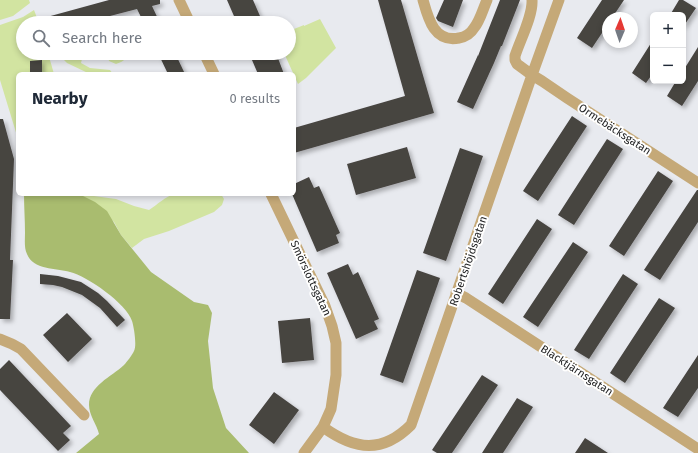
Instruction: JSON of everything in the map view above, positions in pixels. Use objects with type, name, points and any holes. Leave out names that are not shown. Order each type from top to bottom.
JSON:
[{"type":"street","points":[[179,0],[187,16]]},
{"type":"street","points":[[423,0],[428,18],[435,30],[444,37],[455,38],[472,32],[487,0]]},
{"type":"street","name":"Ormebäcksgatan","points":[[532,0],[528,20],[515,60],[517,64],[698,184]]},
{"type":"street","name":"Robertshöjdsgatan","points":[[323,428],[339,439],[360,449],[370,450],[388,446],[398,440],[411,425],[559,0]]},
{"type":"street","points":[[207,60],[213,72]]},
{"type":"street","name":"Smörslottsgatan","points":[[272,196],[325,306],[336,343],[336,375],[331,409],[323,428],[304,453]]},
{"type":"street","name":"Blacktjärnsgatan","points":[[456,294],[466,298],[698,449]]},
{"type":"street","points":[[0,339],[20,348],[84,415]]},
{"type":"green space","points":[[0,0],[29,0],[30,3],[13,16],[0,20]]},
{"type":"green space","points":[[34,10],[36,16],[25,16]]},
{"type":"green space","points":[[16,19],[16,60],[50,60],[53,72],[16,72],[16,132],[0,80],[0,25]]},
{"type":"green space","points":[[320,19],[336,48],[298,84],[296,80],[296,72],[293,72],[287,60],[296,60],[296,28]]},
{"type":"green space","points":[[64,60],[82,60],[81,63],[90,68],[110,70],[112,72],[86,72]]},
{"type":"green space","points":[[109,60],[124,60],[116,64]]},
{"type":"green space","points":[[24,196],[83,196],[95,202],[107,211],[121,235],[151,272],[194,302],[208,305],[212,313],[208,341],[213,388],[226,428],[249,453],[76,453],[99,434],[90,412],[90,398],[97,387],[124,365],[132,354],[135,349],[134,328],[129,314],[106,292],[86,279],[70,272],[46,268],[34,263],[26,252]]},
{"type":"green space","points":[[82,196],[116,199],[149,210],[170,196],[222,196],[224,199],[222,205],[214,212],[169,231],[144,239],[132,248],[121,235],[114,222]]},
{"type":"building","points":[[109,0],[160,0],[160,4],[152,6],[157,16],[140,16],[137,9],[110,16],[51,16]]},
{"type":"building","points":[[227,0],[253,0],[260,16],[234,16]]},
{"type":"building","points":[[378,0],[401,0],[434,113],[296,152],[296,127],[405,96]]},
{"type":"building","points":[[444,0],[463,0],[453,27],[438,21],[436,18]]},
{"type":"building","points":[[500,0],[520,0],[502,46],[473,109],[457,102],[478,56]]},
{"type":"building","points":[[602,0],[624,0],[616,12],[602,12],[602,33],[592,48],[577,38]]},
{"type":"building","points":[[679,0],[683,0],[696,8],[686,23],[686,12],[672,12]]},
{"type":"building","points":[[650,45],[650,77],[646,83],[632,73]]},
{"type":"building","points":[[698,47],[698,81],[682,106],[667,96],[674,84],[686,84],[686,66]]},
{"type":"building","points":[[42,60],[42,72],[30,72],[30,61]]},
{"type":"building","points":[[161,60],[178,60],[184,72],[167,72]]},
{"type":"building","points":[[252,60],[279,60],[283,72],[257,72]]},
{"type":"building","points":[[572,116],[587,126],[538,201],[523,191]]},
{"type":"building","points":[[0,119],[3,119],[14,159],[10,260],[13,260],[10,319],[0,319]]},
{"type":"building","points":[[607,139],[623,149],[574,225],[558,215]]},
{"type":"building","points":[[407,147],[416,178],[356,195],[347,164]]},
{"type":"building","points":[[460,148],[483,156],[446,261],[423,253]]},
{"type":"building","points":[[658,171],[673,181],[624,256],[609,246]]},
{"type":"building","points":[[309,177],[314,188],[319,186],[340,233],[336,235],[339,243],[317,252],[293,196],[296,196],[296,183]]},
{"type":"building","points":[[697,190],[698,222],[660,280],[644,270]]},
{"type":"building","points":[[537,219],[552,229],[503,304],[488,294]]},
{"type":"building","points":[[573,242],[588,252],[538,327],[523,317]]},
{"type":"building","points":[[348,264],[353,275],[358,272],[379,319],[374,321],[378,329],[356,339],[327,273]]},
{"type":"building","points":[[417,270],[440,278],[403,383],[380,375]]},
{"type":"building","points":[[40,274],[58,276],[81,282],[98,293],[125,320],[117,327],[100,308],[82,295],[62,287],[40,284]]},
{"type":"building","points":[[623,274],[638,284],[589,359],[574,350]]},
{"type":"building","points":[[659,298],[675,308],[625,383],[610,373]]},
{"type":"building","points":[[67,313],[92,339],[68,362],[43,335]]},
{"type":"building","points":[[310,318],[314,360],[282,363],[278,321]]},
{"type":"building","points":[[698,355],[698,388],[678,417],[663,408]]},
{"type":"building","points":[[9,360],[71,426],[63,433],[70,440],[58,451],[0,390],[0,369]]},
{"type":"building","points":[[482,375],[498,385],[452,453],[437,453],[432,450]]},
{"type":"building","points":[[274,392],[299,410],[274,444],[249,425]]},
{"type":"building","points":[[517,398],[533,407],[503,453],[482,453]]},
{"type":"building","points":[[585,438],[608,453],[575,453]]}]
